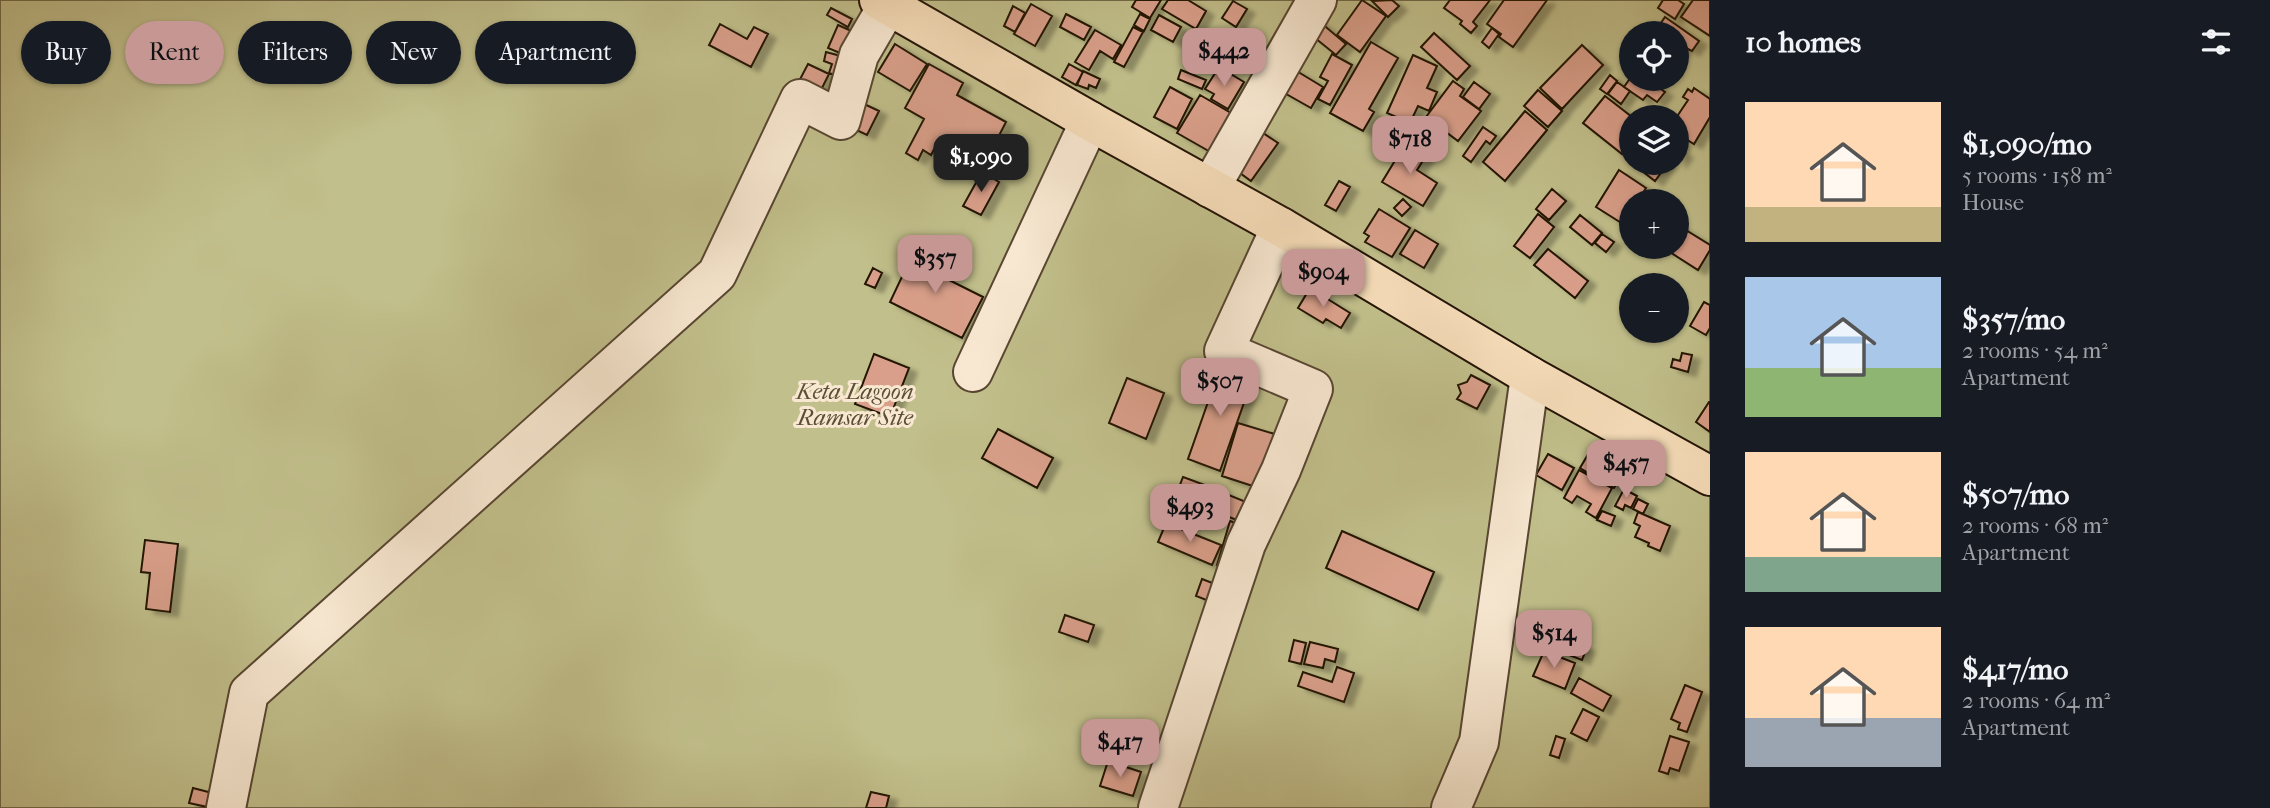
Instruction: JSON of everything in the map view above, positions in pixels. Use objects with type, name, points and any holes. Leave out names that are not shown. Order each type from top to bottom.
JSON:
[{"type":"main road","points":[[884,3],[1281,227],[1531,376],[1710,476]]},
{"type":"street","points":[[1210,188],[1317,0]]},
{"type":"street","points":[[226,808],[249,693],[718,274],[800,99],[841,120],[859,55],[884,3]]},
{"type":"street","points":[[973,372],[1090,121]]},
{"type":"street","points":[[1158,808],[1246,544],[1281,470],[1313,389],[1224,351],[1281,227]]},
{"type":"street","points":[[1451,808],[1479,742],[1531,376]]},
{"type":"green space","name":"Keta Lagoon Ramsar Site","points":[[0,0],[1710,0],[1710,808],[0,808]]},
{"type":"building","points":[[1136,0],[1161,0],[1150,18],[1132,7]]},
{"type":"building","points":[[1168,0],[1188,0],[1206,11],[1196,29],[1162,9]]},
{"type":"building","points":[[1362,0],[1386,16],[1360,52],[1337,35]]},
{"type":"building","points":[[1392,0],[1399,6],[1388,17],[1372,1]]},
{"type":"building","points":[[1450,0],[1490,0],[1473,22],[1477,26],[1471,33],[1460,24],[1462,21],[1444,8]]},
{"type":"building","points":[[1504,0],[1547,0],[1513,47],[1487,24]]},
{"type":"building","points":[[1663,0],[1678,0],[1684,4],[1675,19],[1658,8]]},
{"type":"building","points":[[1693,0],[1710,0],[1710,36],[1689,21],[1681,17]]},
{"type":"building","points":[[1233,1],[1247,9],[1236,27],[1222,18]]},
{"type":"building","points":[[1031,4],[1052,16],[1035,46],[1014,34]]},
{"type":"building","points":[[1013,6],[1025,13],[1015,32],[1004,26]]},
{"type":"building","points":[[831,8],[852,19],[848,27],[827,15]]},
{"type":"building","points":[[1066,14],[1091,27],[1084,40],[1060,27]]},
{"type":"building","points":[[1140,14],[1150,19],[1144,31],[1134,25]]},
{"type":"building","points":[[1159,15],[1181,27],[1173,42],[1151,30]]},
{"type":"building","points":[[1314,17],[1346,44],[1336,55],[1304,29]]},
{"type":"building","points":[[720,24],[747,39],[754,27],[768,34],[751,67],[709,45]]},
{"type":"building","points":[[838,25],[856,33],[847,56],[828,48]]},
{"type":"building","points":[[1133,27],[1143,32],[1124,67],[1114,62]]},
{"type":"building","points":[[1492,28],[1499,34],[1489,48],[1482,42]]},
{"type":"building","points":[[1095,30],[1121,45],[1113,59],[1100,51],[1089,70],[1075,62]]},
{"type":"building","points":[[1434,33],[1470,66],[1457,80],[1421,47]]},
{"type":"building","points":[[1689,34],[1699,41],[1692,51],[1689,50]]},
{"type":"building","points":[[1371,42],[1398,58],[1369,109],[1374,112],[1363,131],[1330,113]]},
{"type":"building","points":[[895,44],[927,64],[910,91],[878,72]]},
{"type":"building","points":[[1582,45],[1603,65],[1562,109],[1540,88]]},
{"type":"building","points":[[826,52],[848,58],[843,78],[829,73],[832,64],[824,61]]},
{"type":"building","points":[[1332,54],[1352,65],[1330,105],[1318,99],[1328,81],[1320,77]]},
{"type":"building","points":[[1413,55],[1437,66],[1427,88],[1437,92],[1429,111],[1418,106],[1410,123],[1387,113]]},
{"type":"building","points":[[808,64],[829,74],[818,96],[797,85]]},
{"type":"building","points":[[929,64],[963,83],[957,95],[1006,122],[987,159],[953,141],[950,147],[939,140],[931,155],[923,150],[918,160],[906,153],[924,119],[905,108]]},
{"type":"building","points":[[1069,64],[1083,72],[1076,85],[1062,77]]},
{"type":"building","points":[[1285,64],[1323,87],[1311,108],[1272,86]]},
{"type":"building","points":[[1219,67],[1244,82],[1228,109],[1211,99],[1214,94],[1205,89]]},
{"type":"building","points":[[1181,70],[1206,80],[1202,89],[1178,79]]},
{"type":"building","points":[[1083,71],[1100,79],[1096,88],[1089,85],[1088,89],[1077,85]]},
{"type":"building","points":[[1610,75],[1617,81],[1607,94],[1600,89]]},
{"type":"building","points":[[1453,81],[1464,89],[1460,96],[1481,111],[1458,141],[1426,117]]},
{"type":"building","points":[[1474,82],[1490,94],[1479,109],[1463,97]]},
{"type":"building","points":[[1617,82],[1619,91],[1630,91],[1621,104],[1608,94]]},
{"type":"building","points":[[1170,87],[1192,99],[1177,129],[1154,117]]},
{"type":"building","points":[[1694,88],[1710,99],[1710,117],[1694,144],[1689,141],[1689,105],[1685,105],[1688,100],[1683,97],[1689,90],[1692,92]]},
{"type":"building","points":[[1538,90],[1562,111],[1548,127],[1524,106]]},
{"type":"building","points":[[1630,91],[1665,92],[1657,102],[1647,95],[1643,100]]},
{"type":"building","points":[[1200,95],[1243,120],[1221,158],[1177,133]]},
{"type":"building","points":[[1605,96],[1619,107],[1619,152],[1583,123]]},
{"type":"building","points":[[862,103],[879,111],[867,135],[850,127]]},
{"type":"building","points":[[1525,111],[1547,130],[1505,181],[1483,162]]},
{"type":"building","points":[[1254,127],[1278,143],[1251,181],[1229,165]]},
{"type":"building","points":[[1483,127],[1496,136],[1490,144],[1486,141],[1471,162],[1463,156]]},
{"type":"building","points":[[1405,144],[1426,156],[1417,170],[1437,183],[1423,206],[1382,182]]},
{"type":"building","points":[[970,151],[986,160],[980,172],[964,164]]},
{"type":"building","points":[[1619,170],[1619,175],[1626,175],[1646,188],[1619,189],[1619,221],[1596,207]]},
{"type":"building","points":[[982,172],[999,182],[981,215],[963,206]]},
{"type":"building","points":[[1647,175],[1659,175],[1655,181]]},
{"type":"building","points":[[1339,181],[1350,187],[1336,211],[1325,205]]},
{"type":"building","points":[[1552,189],[1566,201],[1549,220],[1536,209]]},
{"type":"building","points":[[1403,199],[1411,207],[1402,216],[1394,208]]},
{"type":"building","points":[[1379,209],[1410,228],[1392,257],[1365,242],[1369,236],[1364,233]]},
{"type":"building","points":[[1538,214],[1554,227],[1530,258],[1514,246]]},
{"type":"building","points":[[1580,215],[1602,233],[1592,245],[1570,227]]},
{"type":"building","points":[[1415,230],[1438,244],[1424,268],[1400,254]]},
{"type":"building","points":[[1689,232],[1710,245],[1710,250],[1698,270],[1681,259],[1689,259]]},
{"type":"building","points":[[1602,234],[1614,242],[1606,252],[1595,243]]},
{"type":"building","points":[[916,247],[949,264],[943,277],[983,297],[962,338],[890,302]]},
{"type":"building","points":[[1548,249],[1588,281],[1575,298],[1534,265]]},
{"type":"building","points":[[873,268],[882,273],[875,288],[865,284]]},
{"type":"building","points":[[1310,288],[1350,313],[1341,328],[1326,319],[1323,323],[1298,308]]},
{"type":"building","points":[[1704,302],[1710,305],[1710,328],[1706,335],[1690,326]]},
{"type":"building","points":[[1682,353],[1692,355],[1688,372],[1671,367],[1673,359],[1680,361]]},
{"type":"building","points":[[874,354],[909,368],[890,417],[855,404]]},
{"type":"building","points":[[1221,365],[1253,377],[1220,471],[1188,459]]},
{"type":"building","points":[[1471,375],[1490,385],[1477,409],[1457,399],[1461,393],[1458,385],[1467,382]]},
{"type":"building","points":[[1127,378],[1164,393],[1146,439],[1109,423]]},
{"type":"building","points":[[1710,402],[1710,432],[1696,422]]},
{"type":"building","points":[[1238,423],[1278,435],[1262,489],[1222,476]]},
{"type":"building","points":[[998,429],[1053,458],[1037,488],[982,458]]},
{"type":"building","points":[[1593,446],[1627,466],[1614,488],[1580,468]]},
{"type":"building","points":[[1548,454],[1574,468],[1562,490],[1536,475]]},
{"type":"building","points":[[1579,470],[1612,488],[1596,518],[1586,512],[1591,504],[1577,496],[1572,503],[1564,498]]},
{"type":"building","points":[[1183,477],[1213,488],[1207,506],[1200,504],[1197,512],[1173,503]]},
{"type":"building","points":[[1214,489],[1246,502],[1239,521],[1207,508]]},
{"type":"building","points":[[1624,489],[1637,496],[1631,508],[1625,505],[1623,510],[1615,506]]},
{"type":"building","points":[[1638,499],[1648,504],[1643,514],[1633,509]]},
{"type":"building","points":[[1602,511],[1615,516],[1611,526],[1597,520]]},
{"type":"building","points":[[1638,512],[1670,526],[1660,551],[1635,537],[1640,526],[1634,523]]},
{"type":"building","points":[[1230,521],[1241,525],[1228,568],[1217,565]]},
{"type":"building","points":[[1166,523],[1221,545],[1212,565],[1158,542]]},
{"type":"building","points":[[1342,531],[1434,572],[1418,610],[1326,568]]},
{"type":"building","points":[[145,540],[178,544],[170,612],[146,609],[150,573],[141,572]]},
{"type":"building","points":[[1202,579],[1215,584],[1209,601],[1196,596]]},
{"type":"building","points":[[1065,615],[1094,625],[1088,642],[1059,632]]},
{"type":"building","points":[[1554,629],[1575,637],[1573,642],[1587,647],[1582,660],[1548,647]]},
{"type":"building","points":[[1294,640],[1306,643],[1301,664],[1289,661]]},
{"type":"building","points":[[1310,642],[1338,649],[1335,662],[1325,659],[1323,668],[1304,664]]},
{"type":"building","points":[[1544,651],[1575,663],[1565,689],[1533,676]]},
{"type":"building","points":[[1337,667],[1354,673],[1344,702],[1298,686],[1303,672],[1332,682]]},
{"type":"building","points":[[1579,678],[1611,696],[1603,711],[1571,693]]},
{"type":"building","points":[[1685,685],[1702,692],[1687,732],[1678,729],[1680,723],[1671,719]]},
{"type":"building","points":[[1583,709],[1599,717],[1587,741],[1571,733]]},
{"type":"building","points":[[1556,736],[1565,739],[1559,758],[1550,755]]},
{"type":"building","points":[[1670,736],[1689,742],[1679,771],[1670,768],[1668,774],[1659,771]]},
{"type":"building","points":[[1108,761],[1141,772],[1133,796],[1100,786]]},
{"type":"building","points":[[193,788],[216,794],[212,808],[189,803]]},
{"type":"building","points":[[871,792],[889,796],[886,808],[866,808]]}]
